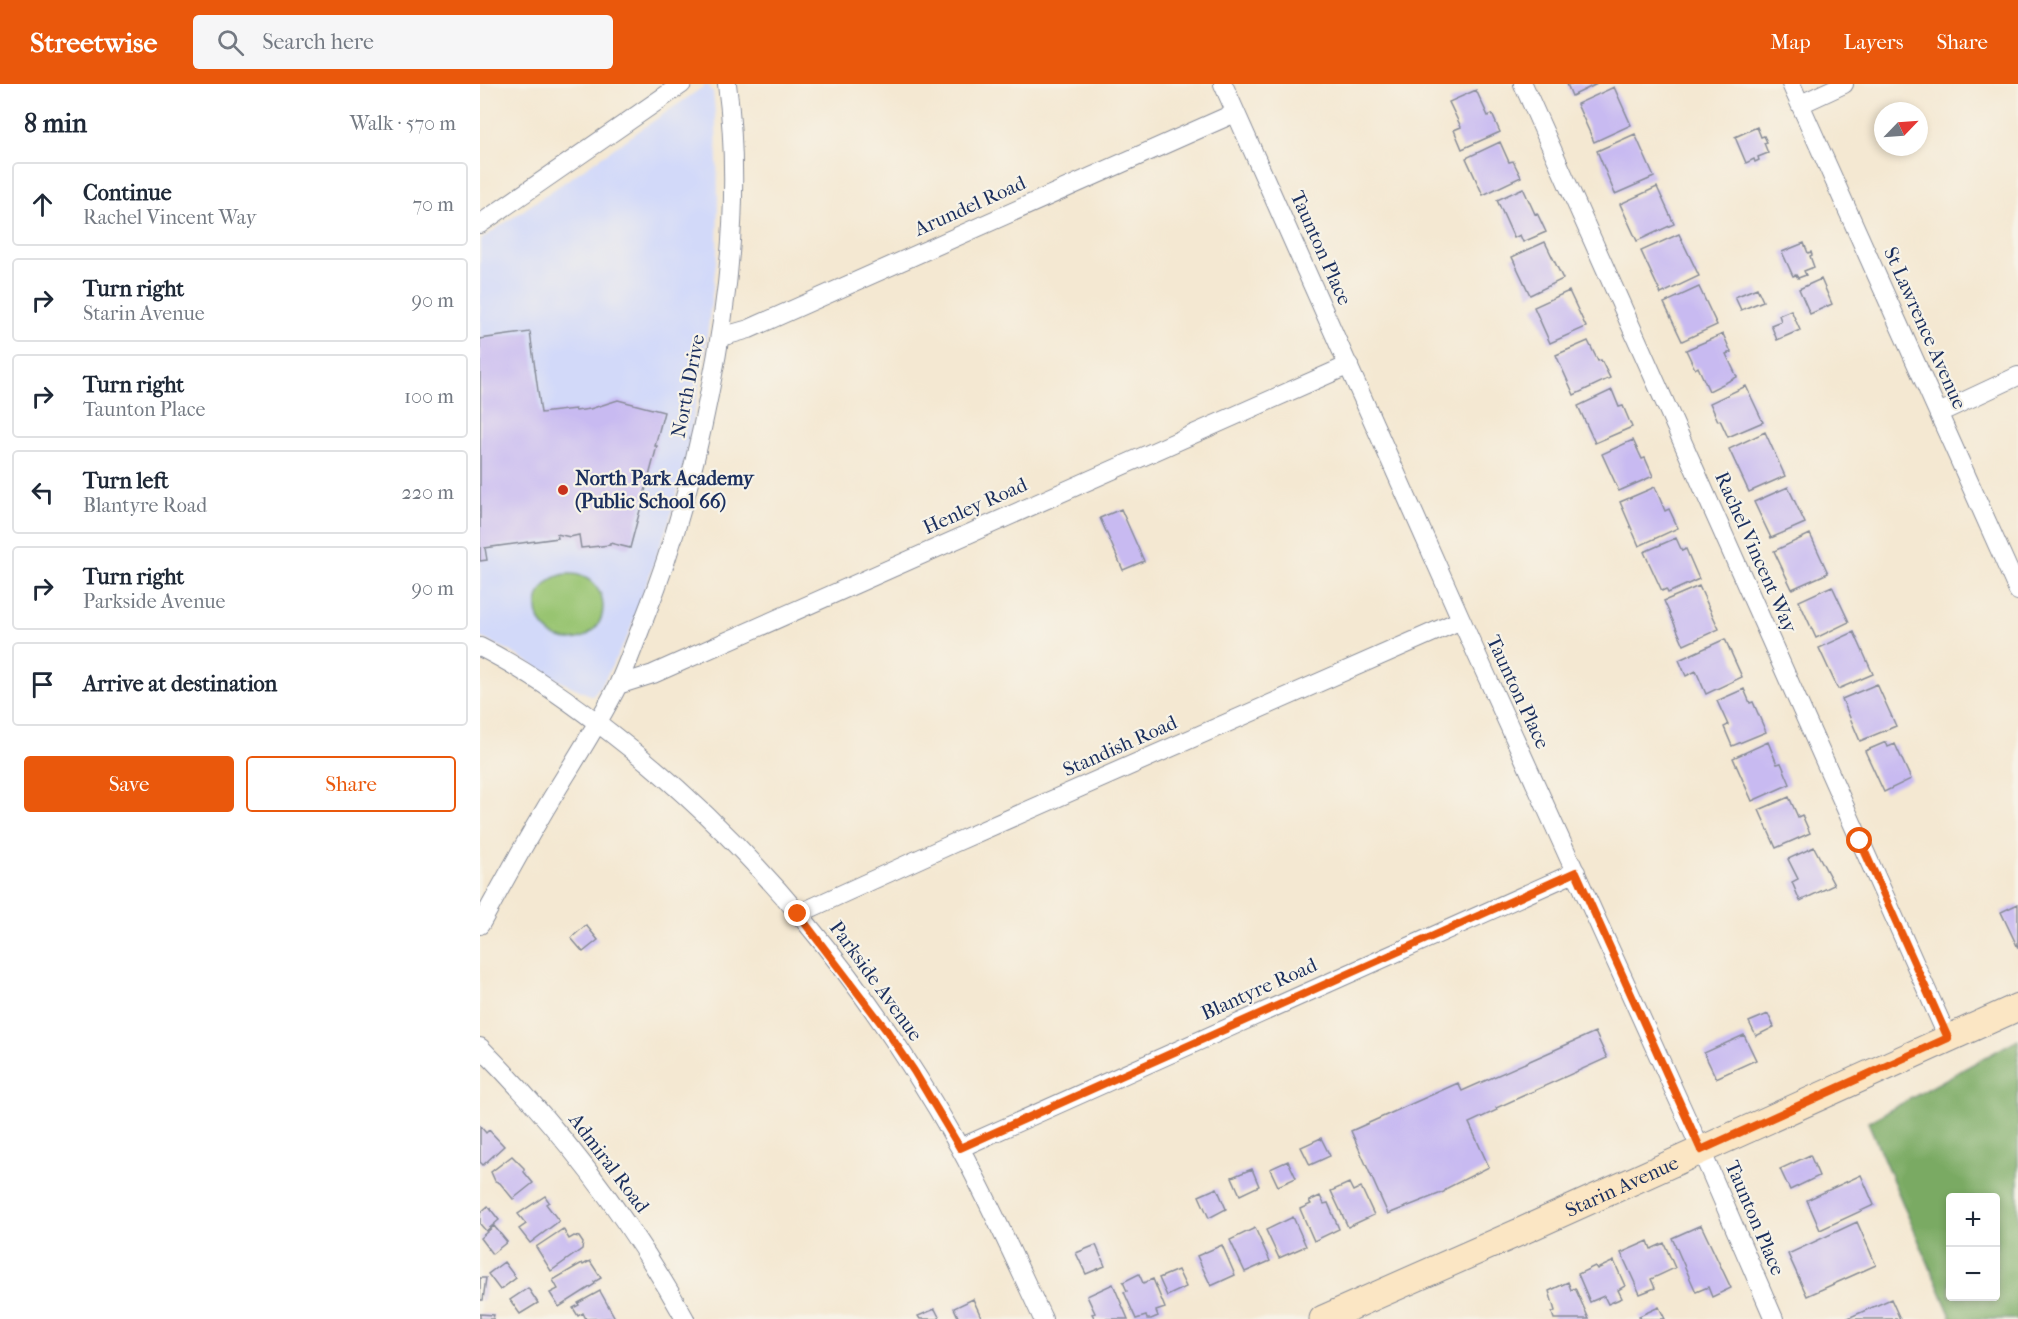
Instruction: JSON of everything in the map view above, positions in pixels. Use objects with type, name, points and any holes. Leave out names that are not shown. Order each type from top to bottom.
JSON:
[{"type":"street","points":[[480,224],[681,84]]},
{"type":"street","name":"North Drive","points":[[598,723],[618,685],[660,579],[697,456],[721,337],[730,255],[733,191],[732,120],[727,84]]},
{"type":"street","name":"Taunton Place","points":[[1222,84],[1701,1150],[1774,1319]]},
{"type":"street","name":"Rachel Vincent Way","points":[[1523,84],[1948,1038]]},
{"type":"street","name":"St Lawrence Avenue","points":[[1791,84],[2018,591]]},
{"type":"street","points":[[1800,104],[1844,84]]},
{"type":"street","name":"Arundel Road","points":[[721,337],[749,329],[1235,112]]},
{"type":"street","name":"Henley Road","points":[[618,685],[653,674],[1349,365]]},
{"type":"street","points":[[1939,413],[2018,376]]},
{"type":"street","name":"Standish Road","points":[[798,914],[1461,620]]},
{"type":"street","name":"Parkside Avenue","points":[[480,647],[555,690],[676,785],[739,848],[798,914],[887,1031],[914,1071],[960,1148],[1043,1319]]},
{"type":"street","points":[[480,925],[539,818],[598,723]]},
{"type":"street","name":"Blantyre Road","points":[[960,1148],[1576,872]]},
{"type":"street","name":"Starin Avenue","points":[[1323,1319],[2018,1007]]},
{"type":"street","name":"Admiral Road","points":[[480,1047],[549,1121],[593,1177],[635,1235],[686,1319]]},
{"type":"shaded area","points":[[706,85],[713,92],[716,124],[717,255],[705,353],[687,454],[671,516],[628,636],[601,686],[592,696],[480,637],[480,240]]},
{"type":"green space","points":[[570,574],[582,577],[593,584],[600,595],[603,607],[600,619],[593,630],[582,637],[570,640],[558,637],[547,630],[540,619],[537,607],[540,595],[547,584],[558,577]]},
{"type":"green space","points":[[2018,1039],[2018,1319],[1952,1319],[1868,1122]]},
{"type":"building","points":[[1567,84],[1597,84],[1572,96]]},
{"type":"building","points":[[1614,87],[1631,125],[1594,142],[1577,104]]},
{"type":"building","points":[[1476,90],[1488,116],[1492,114],[1500,132],[1462,149],[1454,130],[1461,127],[1449,102]]},
{"type":"building","points":[[1757,127],[1761,137],[1764,136],[1767,142],[1764,143],[1768,153],[1758,157],[1759,160],[1755,162],[1754,159],[1746,163],[1735,137]]},
{"type":"building","points":[[1635,134],[1654,177],[1615,194],[1597,151]]},
{"type":"building","points":[[1500,142],[1509,162],[1513,161],[1521,177],[1483,195],[1466,158]]},
{"type":"building","points":[[1657,187],[1674,224],[1637,241],[1620,204]]},
{"type":"building","points":[[1523,188],[1546,232],[1523,242],[1520,235],[1514,238],[1497,200]]},
{"type":"building","points":[[1679,234],[1699,276],[1661,294],[1641,251]]},
{"type":"building","points":[[1545,242],[1563,279],[1530,295],[1512,257]]},
{"type":"building","points":[[1804,243],[1808,253],[1811,252],[1814,267],[1804,271],[1806,275],[1798,278],[1796,275],[1793,276],[1782,252]]},
{"type":"building","points":[[1821,279],[1832,304],[1810,314],[1799,289]]},
{"type":"building","points":[[1699,287],[1717,325],[1682,341],[1664,303]]},
{"type":"building","points":[[1757,288],[1763,301],[1741,310],[1735,297]]},
{"type":"building","points":[[1569,291],[1586,327],[1550,343],[1534,307]]},
{"type":"building","points":[[1791,310],[1800,330],[1777,340],[1771,325],[1781,321],[1779,315]]},
{"type":"building","name":"North Park Academy (Public School 66)","points":[[530,332],[541,413],[590,409],[618,400],[664,412],[630,548],[610,543],[610,545],[581,548],[579,535],[570,537],[557,534],[558,538],[485,548],[487,560],[480,561],[480,339]]},
{"type":"building","points":[[1723,334],[1731,352],[1726,354],[1737,377],[1709,391],[1698,367],[1695,369],[1686,350]]},
{"type":"building","points":[[1588,341],[1610,378],[1574,395],[1556,355]]},
{"type":"building","points":[[1746,386],[1763,422],[1728,437],[1710,403]]},
{"type":"building","points":[[1612,390],[1619,407],[1623,406],[1632,427],[1595,443],[1578,406]]},
{"type":"building","points":[[1765,432],[1785,476],[1749,492],[1729,449]]},
{"type":"building","points":[[1633,440],[1653,476],[1619,491],[1602,454]]},
{"type":"building","points":[[1655,487],[1665,511],[1669,509],[1678,528],[1639,546],[1620,502]]},
{"type":"building","points":[[1788,487],[1805,523],[1771,538],[1754,502]]},
{"type":"building","points":[[1121,509],[1144,561],[1123,570],[1100,518]]},
{"type":"building","points":[[1810,534],[1828,573],[1792,589],[1774,551]]},
{"type":"building","points":[[1676,538],[1682,551],[1686,549],[1699,579],[1668,593],[1666,589],[1662,591],[1644,552]]},
{"type":"building","points":[[1699,586],[1719,629],[1684,645],[1664,601]]},
{"type":"building","points":[[1832,586],[1849,622],[1816,638],[1799,601]]},
{"type":"building","points":[[1854,632],[1873,674],[1838,689],[1819,648]]},
{"type":"building","points":[[1725,639],[1742,677],[1706,694],[1696,671],[1686,676],[1679,660]]},
{"type":"building","points":[[1877,684],[1896,726],[1860,741],[1842,699]]},
{"type":"building","points":[[1744,689],[1750,703],[1753,702],[1766,732],[1732,746],[1724,727],[1728,725],[1717,701]]},
{"type":"building","points":[[1768,742],[1777,764],[1781,763],[1790,784],[1752,801],[1733,758]]},
{"type":"building","points":[[1886,742],[1888,747],[1895,744],[1911,779],[1884,792],[1865,751]]},
{"type":"building","points":[[1789,797],[1798,817],[1802,815],[1810,833],[1776,848],[1759,810]]},
{"type":"building","points":[[1814,847],[1834,885],[1800,901],[1792,882],[1798,879],[1788,859]]},
{"type":"building","points":[[2018,904],[2018,948],[2001,912]]},
{"type":"building","points":[[586,925],[598,940],[583,952],[571,938]]},
{"type":"building","points":[[1768,1014],[1774,1027],[1756,1036],[1749,1022]]},
{"type":"building","points":[[1595,1032],[1607,1058],[1496,1108],[1497,1110],[1469,1123],[1489,1167],[1447,1188],[1444,1192],[1388,1214],[1351,1131],[1458,1083],[1462,1091]]},
{"type":"building","points":[[1744,1035],[1756,1060],[1716,1078],[1704,1053]]},
{"type":"building","points":[[480,1126],[486,1133],[489,1130],[504,1146],[483,1165],[480,1162]]},
{"type":"building","points":[[1321,1138],[1330,1156],[1310,1165],[1301,1147]]},
{"type":"building","points":[[1810,1155],[1819,1176],[1790,1190],[1780,1169]]},
{"type":"building","points":[[512,1156],[524,1168],[524,1172],[533,1183],[513,1199],[500,1183],[495,1181],[491,1172]]},
{"type":"building","points":[[1288,1161],[1296,1178],[1278,1186],[1270,1169]]},
{"type":"building","points":[[1252,1169],[1259,1186],[1240,1195],[1232,1177]]},
{"type":"building","points":[[1861,1175],[1874,1205],[1820,1230],[1807,1200]]},
{"type":"building","points":[[1349,1183],[1353,1191],[1361,1187],[1374,1215],[1348,1227],[1331,1191]]},
{"type":"building","points":[[1217,1188],[1226,1209],[1209,1218],[1199,1196]]},
{"type":"building","points":[[545,1196],[549,1202],[546,1204],[559,1221],[530,1243],[519,1229],[526,1224],[518,1214]]},
{"type":"building","points":[[1320,1196],[1324,1204],[1328,1203],[1339,1229],[1314,1241],[1300,1209],[1311,1204],[1309,1201]]},
{"type":"building","points":[[488,1206],[499,1220],[486,1231],[480,1224],[480,1213]]},
{"type":"building","points":[[1293,1217],[1306,1246],[1279,1258],[1266,1230]]},
{"type":"building","points":[[1857,1222],[1876,1265],[1807,1296],[1788,1254]]},
{"type":"building","points":[[1701,1225],[1731,1288],[1712,1297],[1708,1287],[1696,1292],[1672,1238]]},
{"type":"building","points":[[494,1226],[507,1242],[492,1254],[480,1238]]},
{"type":"building","points":[[1255,1228],[1270,1261],[1245,1272],[1230,1240]]},
{"type":"building","points":[[563,1229],[569,1239],[574,1236],[579,1237],[583,1243],[582,1249],[551,1271],[536,1247]]},
{"type":"building","points":[[1648,1241],[1651,1249],[1664,1243],[1675,1268],[1651,1279],[1655,1288],[1640,1294],[1621,1253]]},
{"type":"building","points":[[1096,1245],[1105,1266],[1086,1274],[1076,1253]]},
{"type":"building","points":[[1222,1245],[1235,1275],[1211,1286],[1197,1256]]},
{"type":"building","points":[[590,1261],[601,1278],[559,1307],[550,1293],[558,1289],[553,1280],[582,1263],[583,1265]]},
{"type":"building","points":[[1614,1261],[1625,1286],[1618,1290],[1622,1298],[1608,1304],[1604,1296],[1590,1302],[1578,1274]]},
{"type":"building","points":[[504,1262],[516,1278],[500,1290],[488,1274]]},
{"type":"building","points":[[1178,1270],[1186,1287],[1167,1296],[1159,1278]]},
{"type":"building","points":[[1139,1274],[1143,1283],[1153,1279],[1165,1308],[1156,1311],[1158,1316],[1151,1319],[1147,1319],[1146,1316],[1136,1319],[1124,1292],[1127,1291],[1123,1282]]},
{"type":"building","points":[[480,1278],[486,1278],[483,1300],[480,1300]]},
{"type":"building","points":[[1568,1282],[1571,1290],[1575,1288],[1589,1319],[1554,1319],[1552,1313],[1555,1311],[1549,1291]]},
{"type":"building","points":[[1113,1284],[1128,1319],[1095,1319],[1092,1314],[1095,1313],[1087,1296]]},
{"type":"building","points":[[528,1288],[538,1303],[520,1314],[510,1300]]},
{"type":"building","points":[[600,1291],[615,1318],[586,1319],[583,1313],[578,1316],[573,1308]]},
{"type":"building","points":[[973,1299],[982,1319],[959,1319],[954,1308]]},
{"type":"building","points":[[1891,1299],[1900,1319],[1846,1319]]},
{"type":"building","points":[[1659,1307],[1665,1319],[1641,1319],[1639,1316]]},
{"type":"building","points":[[935,1309],[940,1319],[920,1319],[918,1316]]},
{"type":"building","points":[[480,1314],[494,1315],[493,1319],[480,1319]]},
{"type":"place","name":"North Park Academy (Public School 66)","points":[[563,490]]},
{"type":"route","points":[[798,914],[887,1031],[960,1148],[1576,872],[1701,1150],[1948,1038],[1860,841]]}]
